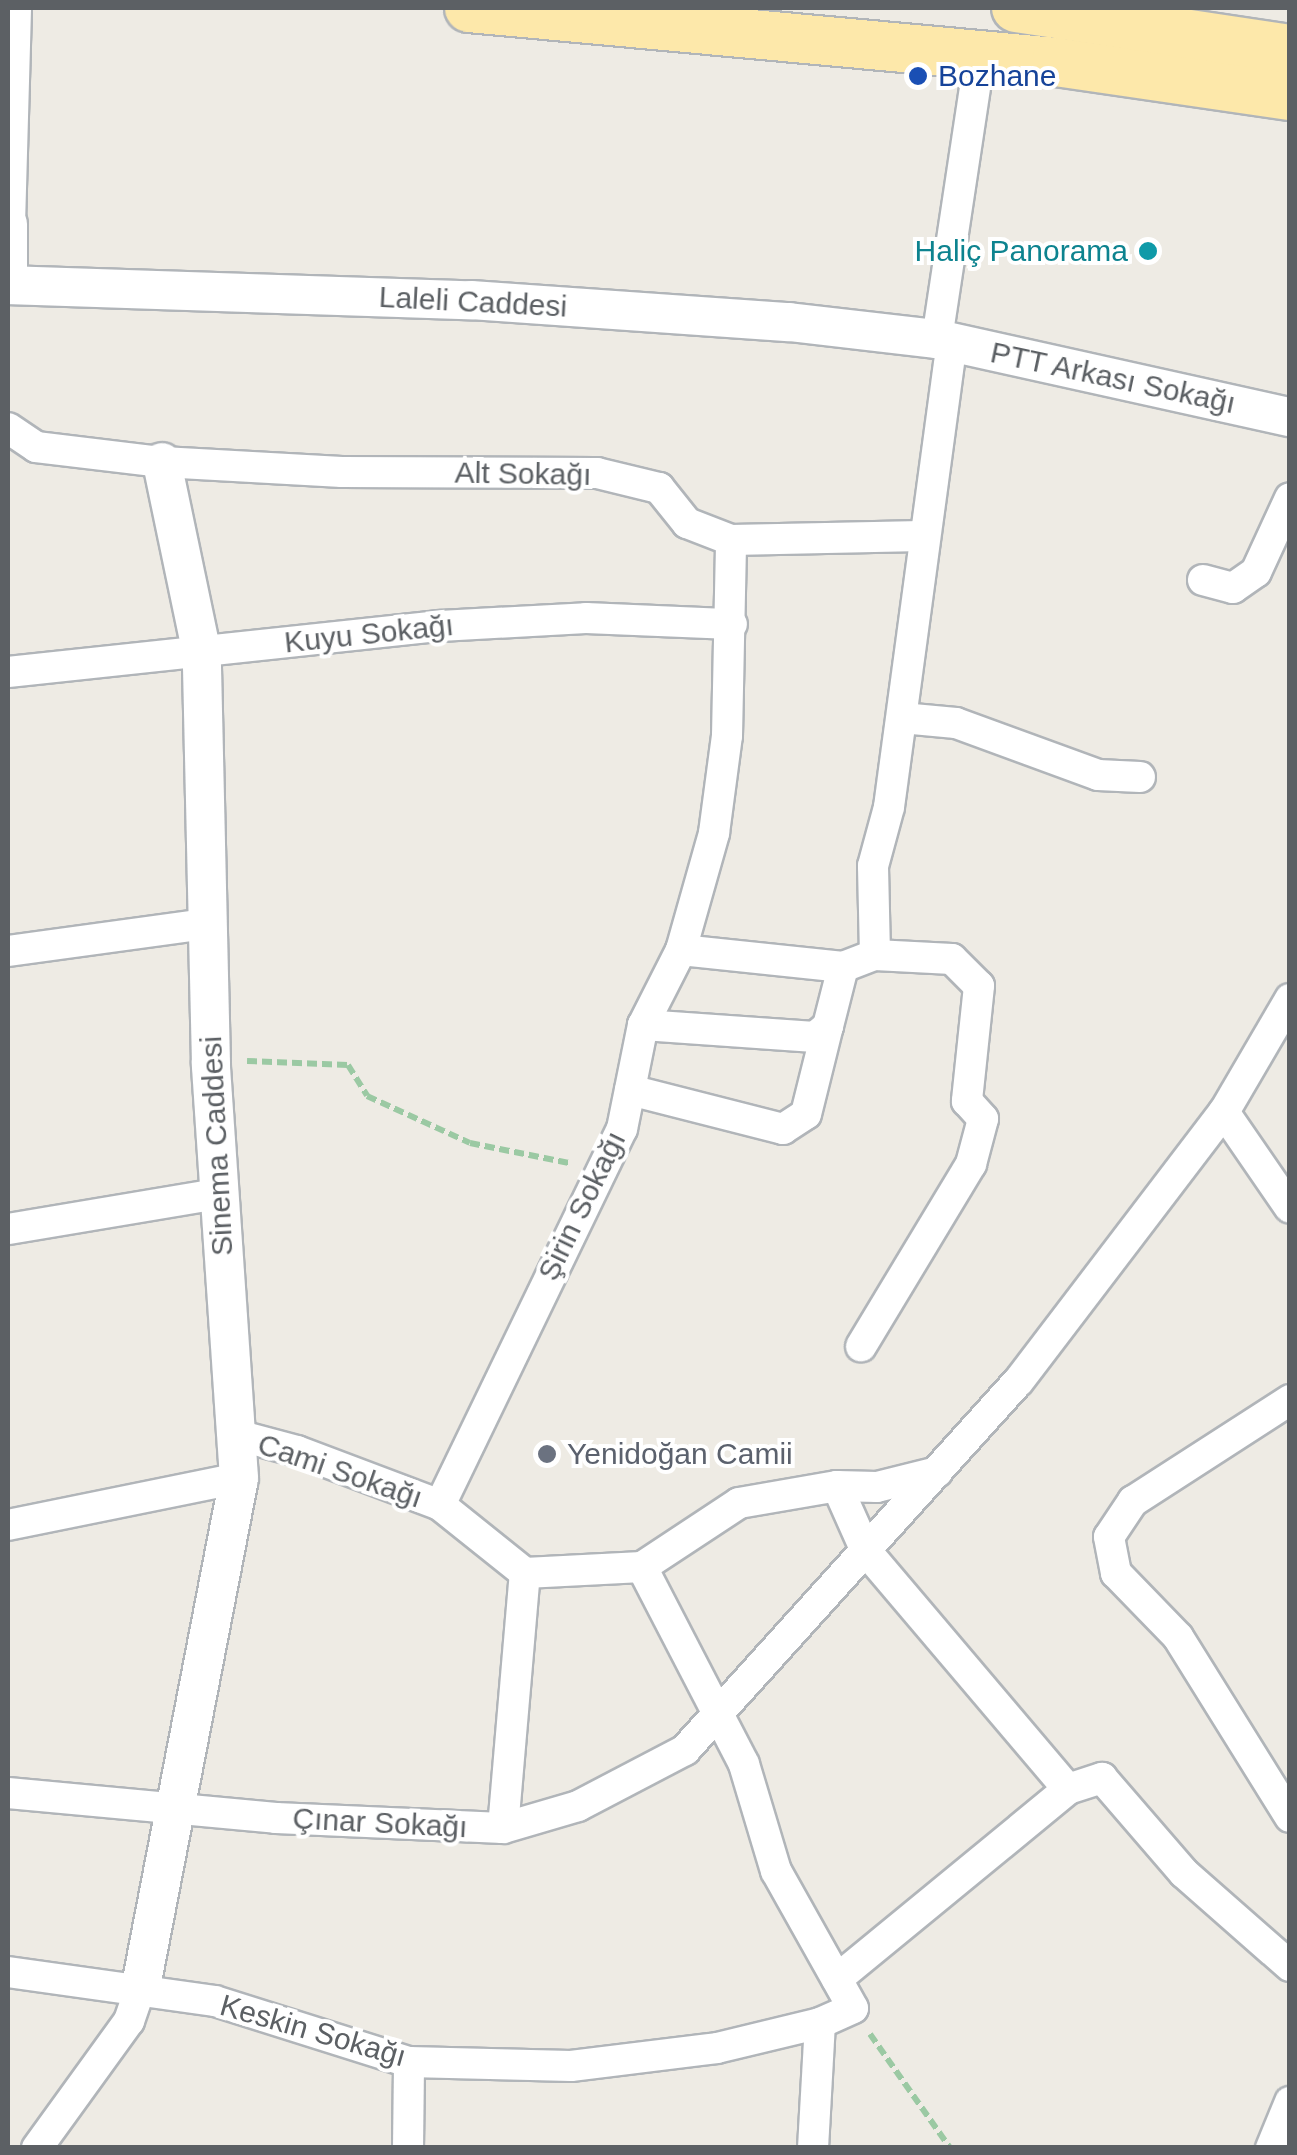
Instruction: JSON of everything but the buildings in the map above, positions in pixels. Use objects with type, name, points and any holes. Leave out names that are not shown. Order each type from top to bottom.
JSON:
[{"type":"main road","points":[[469,8],[980,54],[1290,96]]},
{"type":"main road","points":[[1016,8],[1290,50]]},
{"type":"street","points":[[8,297],[16,8]]},
{"type":"street","points":[[875,955],[873,866],[902,718],[980,54]]},
{"type":"street","name":"Laleli Caddesi","points":[[8,285],[470,300],[789,322],[944,342]]},
{"type":"street","name":"PTT Arkası Sokağı","points":[[944,342],[1290,418]]},
{"type":"street","points":[[8,428],[36,447],[162,462]]},
{"type":"street","name":"Alt Sokağı","points":[[162,462],[342,472],[596,473],[659,488],[687,522],[730,540],[922,536]]},
{"type":"street","name":"Sinema Caddesi","points":[[141,1986],[238,1478],[210,1064],[202,654],[162,462]]},
{"type":"street","points":[[1203,580],[1233,588],[1256,572],[1290,498]]},
{"type":"street","name":"Şirin Sokağı","points":[[440,1505],[622,1129],[643,1024],[681,950],[714,833],[732,624],[730,540]]},
{"type":"street","name":"Kuyu Sokağı","points":[[8,672],[440,626],[586,618],[732,624]]},
{"type":"street","points":[[902,718],[956,724],[1098,776],[1140,777]]},
{"type":"street","points":[[8,951],[206,924]]},
{"type":"street","points":[[681,950],[844,967],[875,955],[952,959],[978,986],[967,1101],[983,1119],[971,1164],[862,1346]]},
{"type":"street","points":[[630,1090],[783,1129],[806,1114],[844,967]]},
{"type":"street","points":[[721,1713],[1018,1382],[1224,1112],[1290,999]]},
{"type":"street","points":[[643,1024],[815,1037],[828,1026]]},
{"type":"street","points":[[1224,1112],[1290,1208]]},
{"type":"street","points":[[8,1229],[218,1194]]},
{"type":"street","points":[[1290,1400],[1133,1501],[1109,1537],[1116,1573],[1178,1637],[1290,1817]]},
{"type":"street","name":"Cami Sokağı","points":[[237,1436],[297,1451],[440,1505],[526,1573]]},
{"type":"street","points":[[503,1828],[526,1573],[642,1567],[740,1503],[837,1486],[878,1487],[937,1472]]},
{"type":"street","name":"Cami Sokağı","points":[[8,1525],[238,1478]]},
{"type":"street","points":[[837,1486],[866,1551],[1068,1789]]},
{"type":"street","points":[[642,1567],[721,1713],[744,1764],[776,1871],[853,2008]]},
{"type":"street","name":"Çınar Sokağı","points":[[8,1793],[175,1805],[276,1818],[503,1828],[578,1806],[685,1750],[721,1713]]},
{"type":"street","points":[[837,1979],[1068,1789],[1102,1778],[1184,1873],[1290,1966]]},
{"type":"street","name":"Keskin Sokağı","points":[[8,1972],[141,1986],[215,2001],[409,2062],[571,2066],[717,2048],[820,2023],[853,2008]]},
{"type":"street","points":[[37,2148],[130,2021],[141,1986]]},
{"type":"street","points":[[813,2148],[820,2023]]},
{"type":"street","points":[[408,2148],[409,2062]]},
{"type":"street","points":[[1270,2148],[1290,2102]]},
{"type":"path","points":[[210,1064],[348,1065],[367,1096],[470,1142],[600,1169]]},
{"type":"path","points":[[853,2008],[950,2148]]},
{"type":"place","name":"Bozhane","points":[[918,76]]},
{"type":"place","name":"Haliç Panorama","points":[[1148,251]]},
{"type":"place","name":"Yenidoğan Camii","points":[[547,1454]]}]
